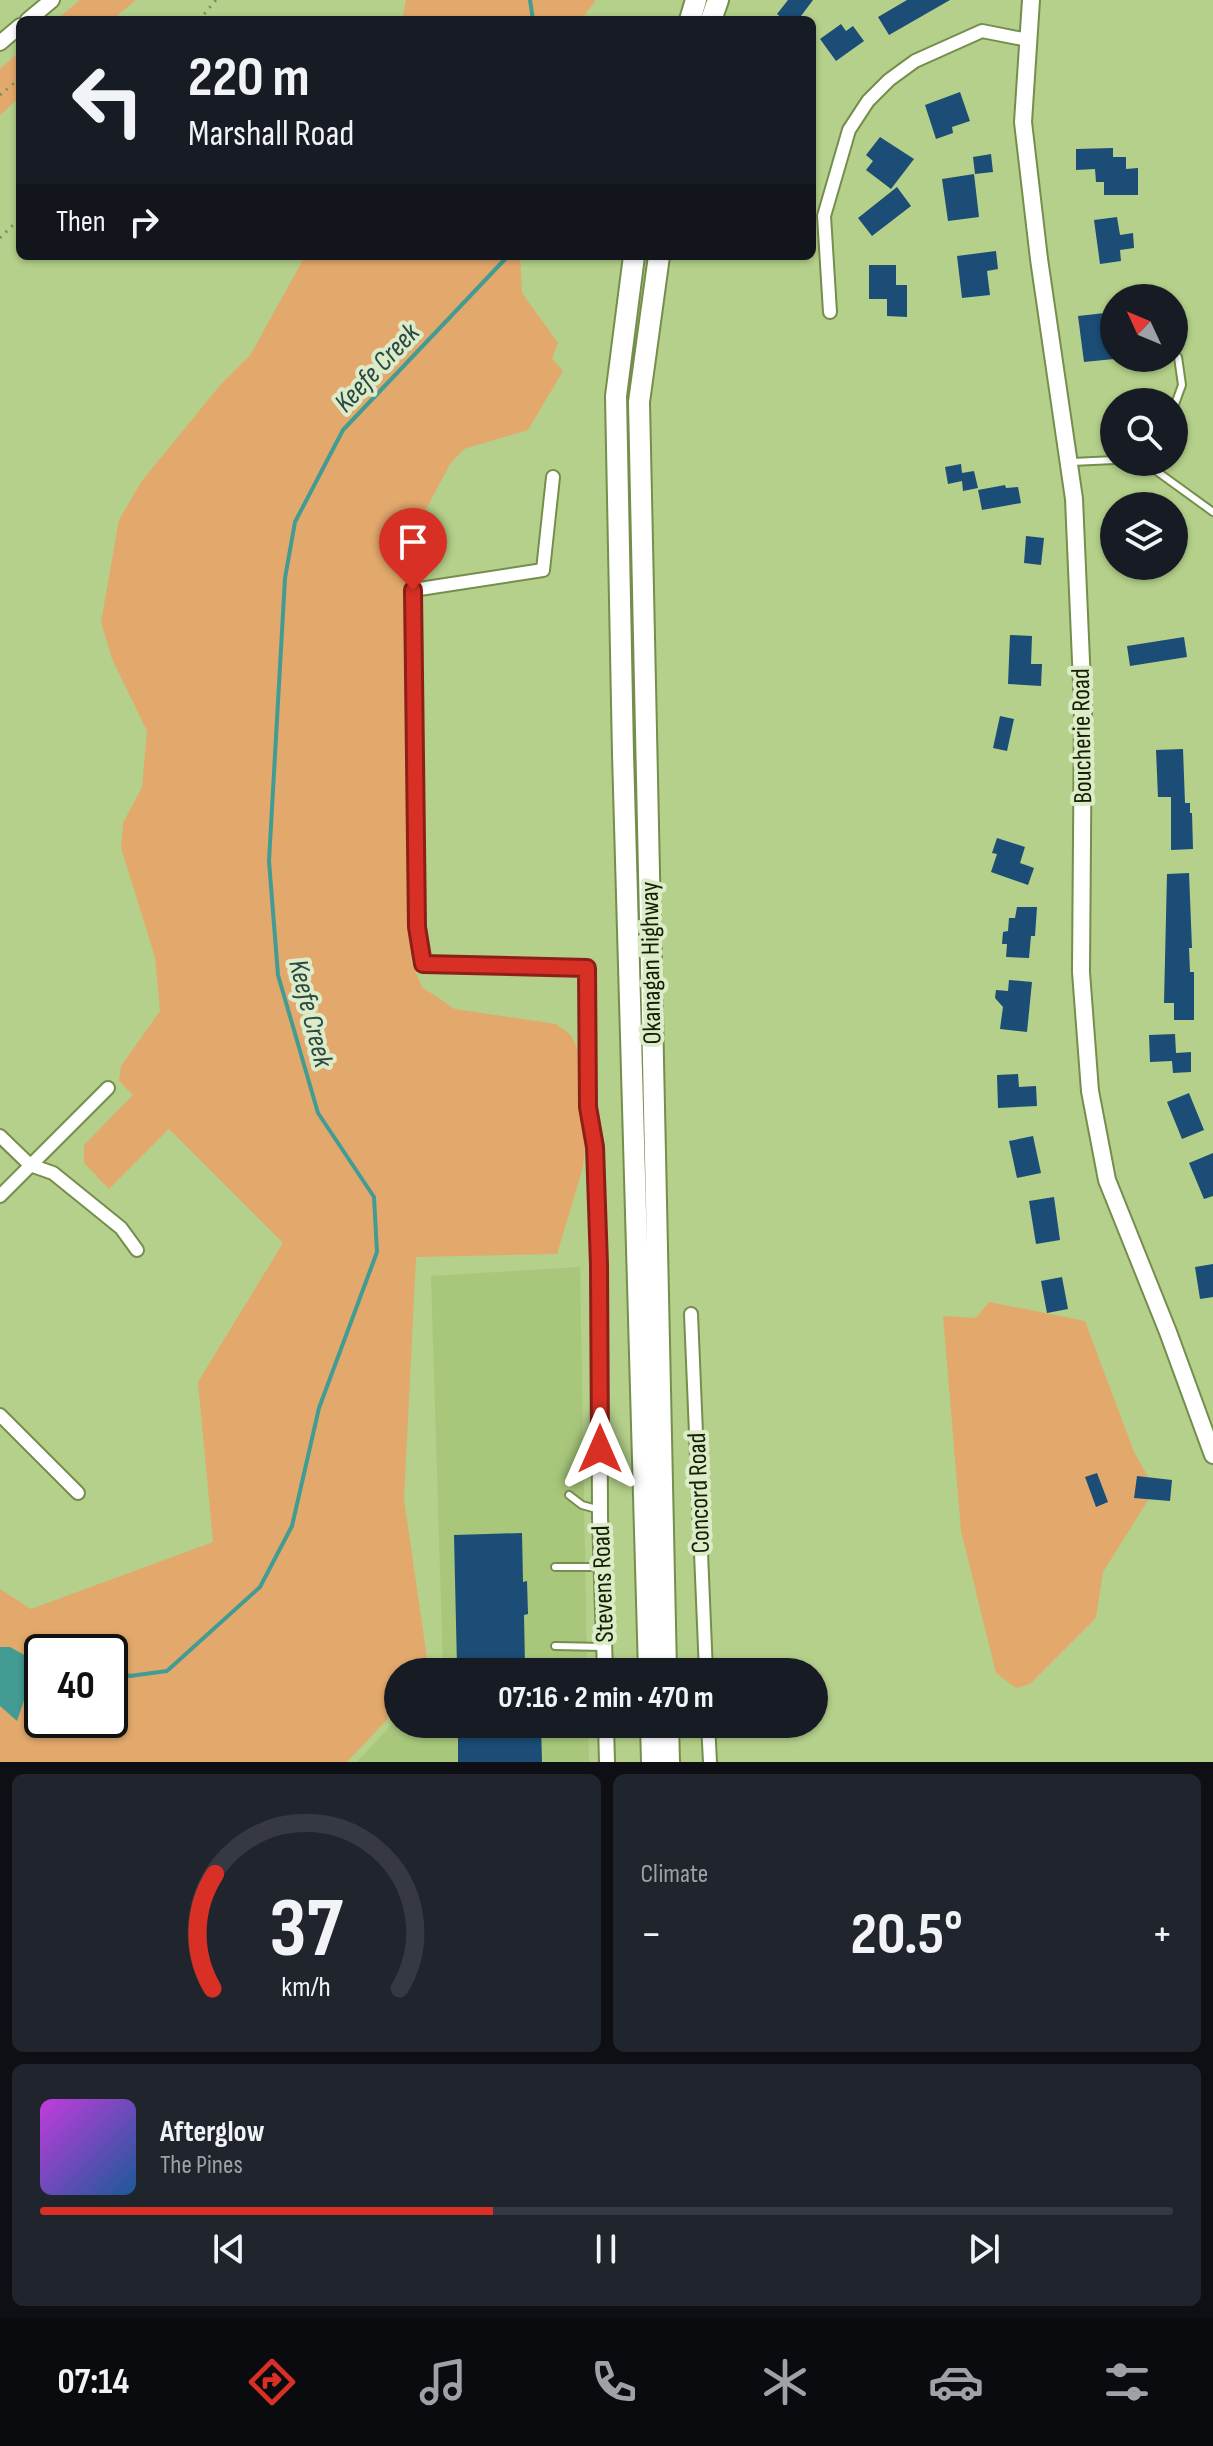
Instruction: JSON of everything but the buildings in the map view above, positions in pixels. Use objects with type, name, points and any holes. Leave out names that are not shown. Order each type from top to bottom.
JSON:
[{"type":"highway","name":"Okanagan Highway","points":[[633,260],[616,396],[649,1658]]},
{"type":"highway","name":"Okanagan Highway","points":[[658,260],[639,402],[666,1658]]},
{"type":"highway","points":[[651,1738],[652,1762]]},
{"type":"highway","points":[[668,1738],[669,1762]]},
{"type":"main road","name":"Boucherie Road","points":[[1031,0],[1023,122],[1039,259],[1074,499],[1083,707],[1081,972],[1090,1091],[1107,1180],[1213,1455]]},
{"type":"street","points":[[33,16],[52,0]]},
{"type":"street","points":[[0,43],[16,29]]},
{"type":"street","points":[[830,312],[824,216],[849,130],[868,101],[915,61],[982,31],[1028,40]]},
{"type":"street","points":[[553,477],[543,570],[413,590],[417,927],[423,964],[587,968]]},
{"type":"street","name":"Stevens Road","points":[[587,968],[588,1107],[595,1147],[599,1265],[604,1658]]},
{"type":"street","points":[[0,1196],[108,1088]]},
{"type":"street","points":[[0,1136],[30,1165],[53,1173],[121,1228],[137,1250]]},
{"type":"street","name":"Concord Road","points":[[691,1314],[705,1658]]},
{"type":"street","points":[[0,1415],[78,1493]]},
{"type":"street","points":[[606,1738],[607,1762]]},
{"type":"street","points":[[709,1738],[710,1762]]},
{"type":"lane","points":[[1068,462],[1100,461]]},
{"type":"lane","points":[[1163,476],[1213,512]]},
{"type":"lane","points":[[569,1495],[582,1505],[600,1510]]},
{"type":"lane","points":[[555,1567],[602,1567]]},
{"type":"lane","points":[[555,1646],[604,1647]]},
{"type":"path","points":[[202,16],[216,0]]},
{"type":"path","points":[[0,95],[16,81]]},
{"type":"path","points":[[0,238],[16,222]]},
{"type":"shaded area","points":[[80,0],[136,0],[117,16],[61,16]]},
{"type":"shaded area","points":[[406,0],[596,0],[584,16],[403,16]]},
{"type":"shaded area","points":[[16,55],[16,101],[0,115],[0,69]]},
{"type":"shaded area","points":[[303,260],[520,260],[522,293],[558,343],[552,359],[563,371],[528,430],[464,449],[450,464],[423,515],[417,576],[418,914],[411,961],[422,987],[455,1009],[556,1024],[571,1035],[592,1081],[583,1167],[557,1254],[416,1257],[404,1499],[427,1658],[384,1658],[384,1723],[347,1762],[0,1762],[0,1589],[31,1609],[213,1542],[198,1382],[283,1243],[169,1129],[109,1189],[84,1163],[84,1145],[133,1095],[119,1081],[121,1066],[160,1011],[155,957],[121,848],[123,823],[142,787],[147,731],[112,659],[101,622],[119,520],[141,482],[221,384],[251,354]]},
{"type":"shaded area","points":[[580,1267],[587,1658],[443,1658],[431,1276]]},
{"type":"shaded area","points":[[989,1302],[1085,1321],[1134,1452],[1155,1489],[1103,1572],[1096,1618],[1030,1684],[1016,1688],[996,1673],[961,1531],[943,1316],[976,1318]]},
{"type":"shaded area","points":[[384,1733],[384,1738],[588,1738],[589,1762],[357,1762]]},
{"type":"water","points":[[0,1647],[10,1647],[24,1655],[24,1700],[17,1721],[0,1706]]},
{"type":"waterway","name":"Keefe Creek","points":[[530,0],[532,16]]},
{"type":"waterway","name":"Keefe Creek","points":[[128,1675],[167,1671],[260,1587],[292,1526],[319,1408],[377,1252],[374,1197],[318,1113],[278,975],[269,861],[285,578],[295,522],[343,430],[504,260]]},
{"type":"route","points":[[413,590],[417,927],[423,964],[587,968],[588,1107],[595,1147],[599,1265],[600,1449]]}]
